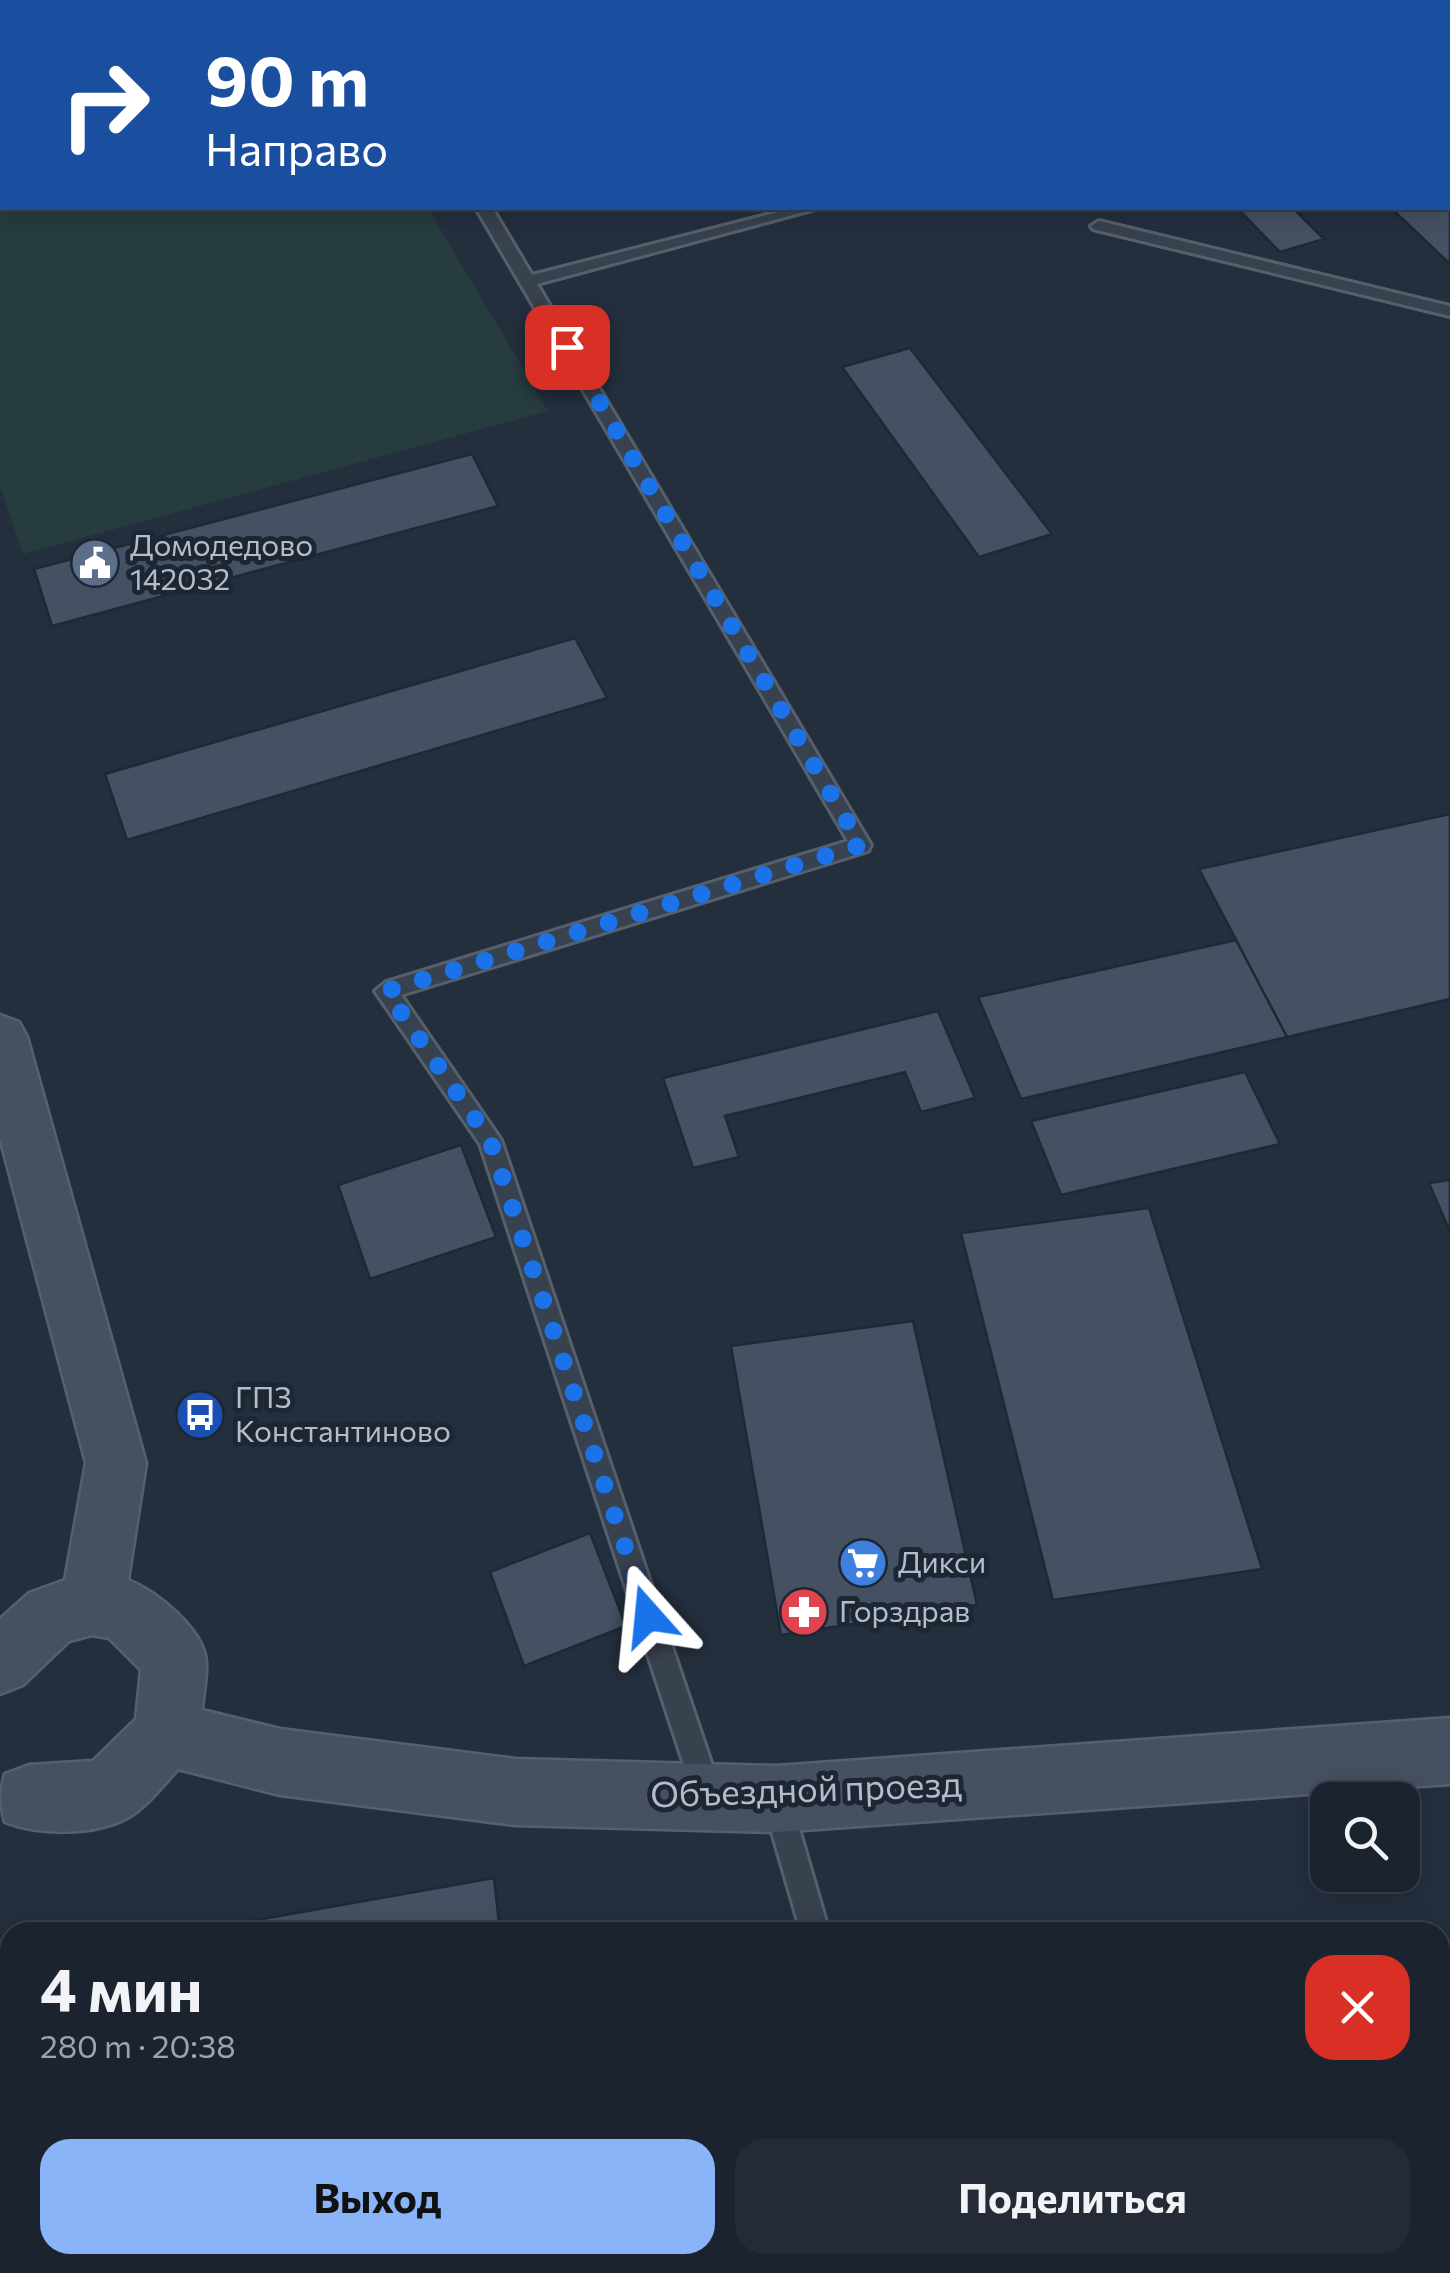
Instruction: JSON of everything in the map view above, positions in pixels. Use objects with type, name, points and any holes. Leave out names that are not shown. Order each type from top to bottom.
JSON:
[{"type":"street","points":[[0,1037],[116,1463],[92,1604]]},
{"type":"street","points":[[0,1662],[52,1614],[92,1604],[126,1610],[174,1658],[167,1734],[107,1793],[10,1796]]},
{"type":"street","name":"Объездной проезд","points":[[167,1734],[280,1762],[515,1792],[710,1799],[776,1799],[1450,1751]]},
{"type":"lane","points":[[485,210],[861,845],[386,991],[490,1140],[710,1799]]},
{"type":"lane","points":[[528,280],[803,210]]},
{"type":"lane","points":[[1099,226],[1450,311]]},
{"type":"lane","points":[[776,1799],[812,1922]]},
{"type":"green space","points":[[0,210],[429,210],[548,411],[23,554],[0,487]]},
{"type":"building","points":[[1239,210],[1295,210],[1324,239],[1280,252]]},
{"type":"building","points":[[1393,210],[1450,210],[1450,264]]},
{"type":"building","points":[[910,348],[1052,534],[979,557],[842,367]]},
{"type":"building","points":[[472,454],[498,506],[52,626],[34,569]]},
{"type":"building","points":[[575,638],[607,698],[127,840],[105,774]]},
{"type":"building","points":[[1450,814],[1450,999],[1287,1037],[1199,869]]},
{"type":"building","points":[[1236,940],[1287,1037],[1021,1099],[978,997]]},
{"type":"building","points":[[938,1011],[975,1098],[921,1112],[905,1072],[725,1116],[739,1157],[693,1168],[663,1078]]},
{"type":"building","points":[[1245,1072],[1280,1144],[1061,1195],[1031,1121]]},
{"type":"building","points":[[461,1145],[496,1237],[370,1279],[338,1185]]},
{"type":"building","points":[[1450,1180],[1450,1232],[1429,1183]]},
{"type":"building","points":[[1149,1208],[1262,1569],[1053,1600],[961,1233]]},
{"type":"building","points":[[913,1321],[977,1605],[781,1635],[731,1346]]},
{"type":"building","points":[[590,1533],[626,1626],[524,1666],[490,1572]]},
{"type":"building","points":[[494,1878],[499,1922],[245,1922]]},
{"type":"place","name":"Домодедово 142032","points":[[95,563]]},
{"type":"place","name":"ГПЗ Константиново","points":[[200,1415]]},
{"type":"place","name":"Дикси","points":[[863,1563]]},
{"type":"place","name":"Горздрав","points":[[804,1612]]},
{"type":"route","points":[[567,347],[861,845],[386,991],[490,1140],[648,1616]]}]
